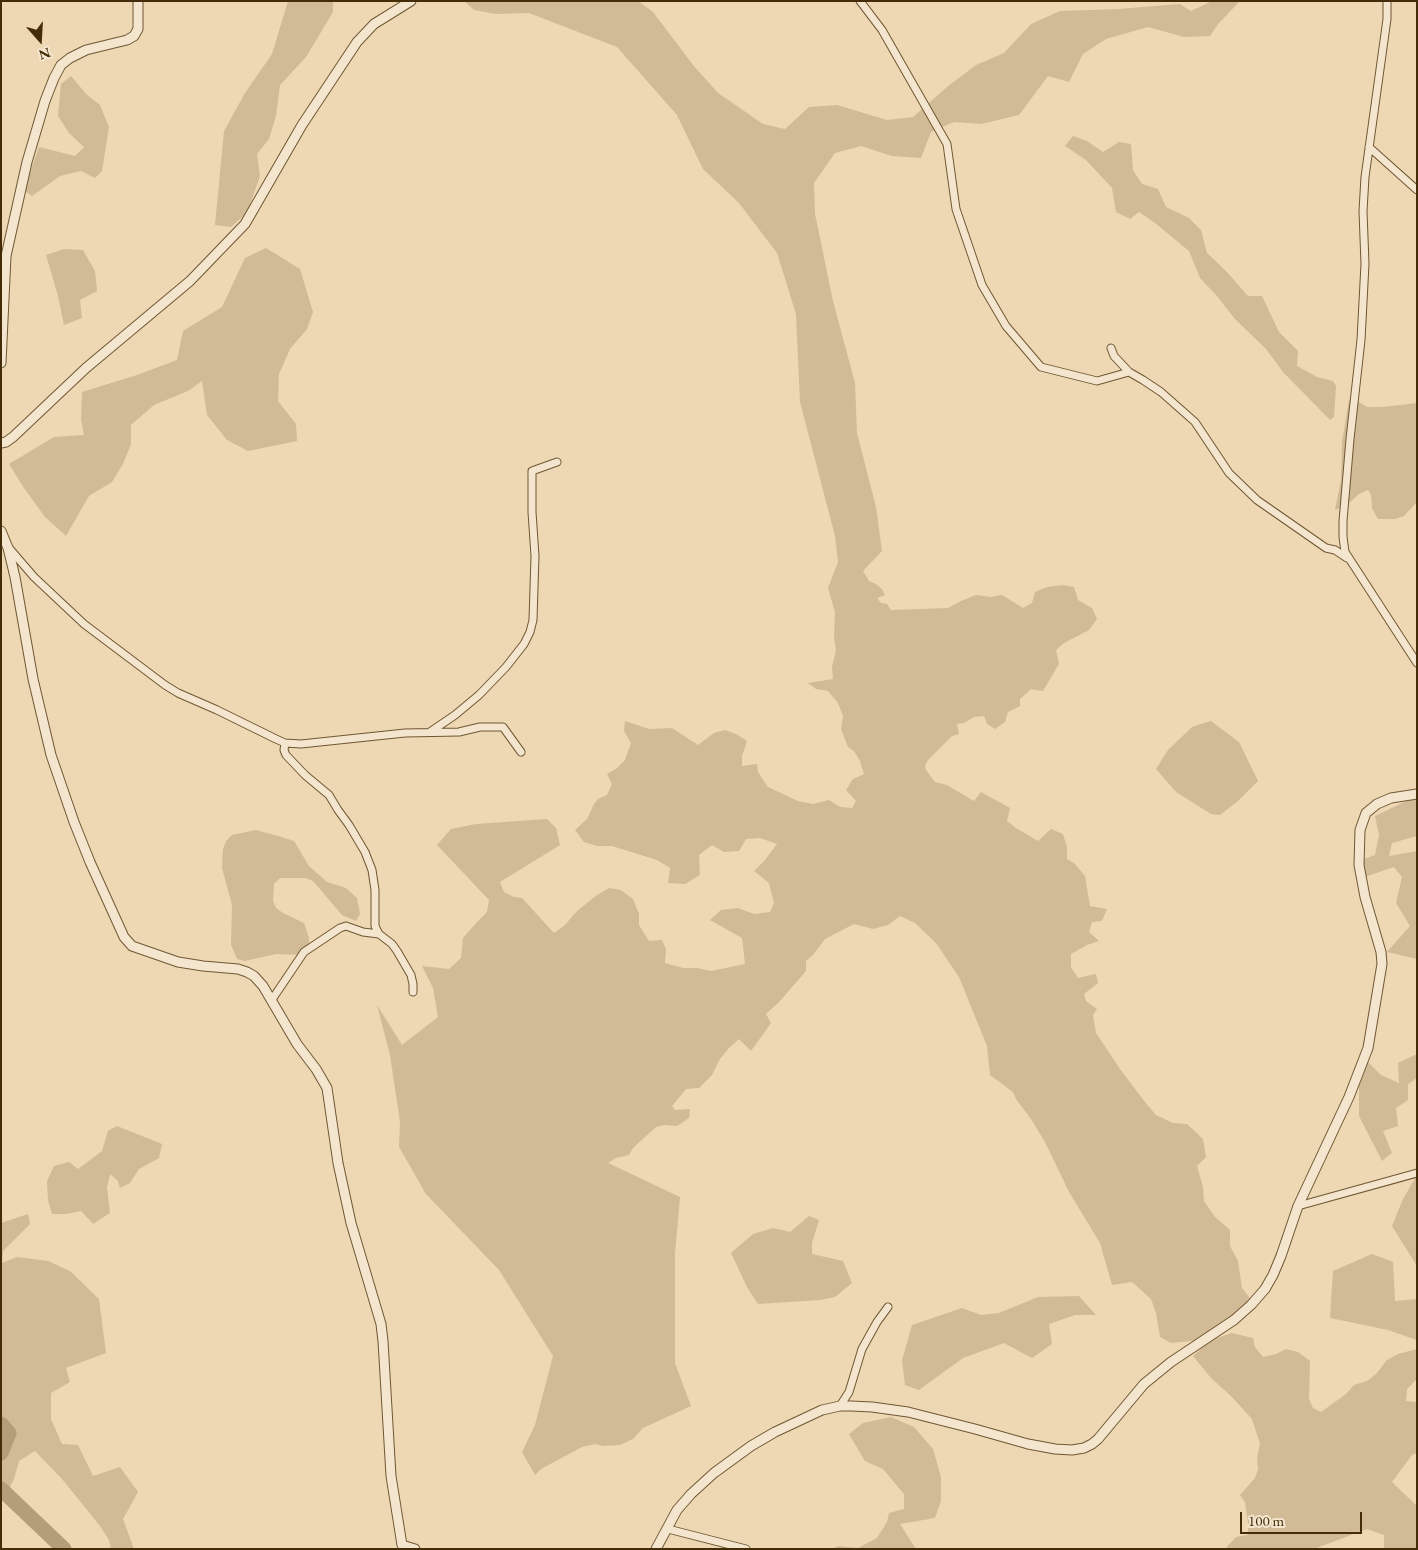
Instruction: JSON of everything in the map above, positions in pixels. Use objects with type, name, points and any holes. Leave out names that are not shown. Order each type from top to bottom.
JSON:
[{"type":"street","points":[[1,363],[6,256],[28,162],[45,102],[54,78],[61,65],[70,58],[86,50],[127,40],[134,36],[138,29],[138,1]]},
{"type":"street","points":[[1,443],[13,437],[86,368],[190,281],[245,224],[302,126],[357,42],[374,24],[411,1]]},
{"type":"street","points":[[860,1],[882,30],[947,144],[956,209],[982,285],[1006,326],[1041,367],[1096,381],[1129,372]]},
{"type":"street","points":[[1387,1],[1387,19],[1365,177],[1363,211],[1365,264],[1361,340],[1343,520],[1344,546],[1349,559],[1417,663]]},
{"type":"street","points":[[1369,147],[1417,190]]},
{"type":"street","points":[[1111,348],[1114,356],[1129,372],[1161,392],[1195,422],[1229,473],[1258,500],[1326,548],[1334,550],[1349,559]]},
{"type":"street","points":[[430,732],[479,695],[506,667],[524,644],[530,632],[533,620],[535,556],[532,471],[557,462]]},
{"type":"street","points":[[1,531],[8,548],[33,679],[51,755],[90,862],[124,937],[132,946],[178,962],[238,969],[254,976],[263,986],[297,1044],[322,1079],[328,1093],[338,1163],[351,1223],[381,1324],[391,1476],[402,1547],[415,1549]]},
{"type":"street","points":[[8,548],[34,577],[84,624],[165,685],[178,693],[285,743],[301,744],[405,733],[460,732],[480,727],[503,727],[521,752]]},
{"type":"street","points":[[285,743],[284,750],[286,755],[305,775],[329,794],[362,847],[372,870],[375,890],[375,926],[379,934],[392,944],[411,975],[414,984],[413,992]]},
{"type":"street","points":[[656,1549],[677,1510],[691,1494],[725,1464],[775,1432],[822,1410],[840,1406],[908,1412],[1028,1444],[1055,1449],[1072,1450],[1084,1448],[1098,1439],[1144,1384],[1171,1362],[1234,1320],[1251,1305],[1265,1289],[1273,1275],[1298,1206],[1349,1097],[1368,1048],[1382,964],[1380,946],[1365,897],[1359,865],[1360,830],[1366,813],[1377,804],[1391,798],[1417,794]]},
{"type":"street","points":[[271,1001],[304,952],[340,928],[346,926],[363,932],[379,934]]},
{"type":"street","points":[[1298,1206],[1417,1173]]},
{"type":"street","points":[[840,1406],[849,1392],[862,1349],[888,1307]]},
{"type":"street","points":[[668,1529],[746,1549]]},
{"type":"shaded area","points":[[288,1],[333,1],[333,12],[306,57],[280,85],[276,116],[269,139],[257,154],[260,176],[247,213],[231,227],[215,225],[224,131],[245,93],[272,54]]},
{"type":"shaded area","points":[[464,1],[638,1],[653,12],[693,65],[718,93],[763,124],[785,129],[809,107],[837,105],[887,120],[913,117],[976,65],[1004,53],[1031,24],[1060,11],[1180,4],[1191,11],[1212,1],[1240,1],[1218,24],[1210,36],[1184,37],[1148,27],[1106,39],[1083,54],[1069,82],[1048,76],[1019,115],[981,124],[954,122],[931,132],[921,158],[892,156],[861,146],[835,153],[814,183],[815,214],[833,301],[855,383],[857,433],[876,507],[882,551],[863,571],[869,581],[882,589],[885,595],[877,598],[881,603],[887,604],[891,610],[948,608],[976,595],[991,597],[1002,595],[1023,608],[1032,603],[1035,592],[1047,587],[1063,585],[1074,587],[1078,600],[1092,608],[1097,619],[1089,630],[1064,643],[1056,650],[1059,664],[1043,691],[1031,689],[1020,699],[1020,706],[1008,712],[1005,722],[995,729],[987,724],[984,716],[974,717],[964,723],[957,724],[959,734],[952,736],[925,765],[926,770],[935,782],[947,785],[974,801],[981,792],[1010,808],[1007,821],[1038,841],[1051,829],[1063,834],[1067,847],[1067,859],[1074,863],[1085,876],[1090,906],[1107,909],[1102,921],[1092,922],[1089,932],[1099,941],[1071,954],[1071,967],[1078,978],[1096,974],[1098,983],[1084,994],[1086,1001],[1097,1009],[1093,1015],[1096,1033],[1145,1102],[1156,1115],[1173,1123],[1187,1124],[1203,1139],[1206,1157],[1197,1166],[1203,1187],[1204,1201],[1215,1217],[1230,1230],[1230,1246],[1238,1261],[1242,1288],[1253,1302],[1201,1340],[1171,1343],[1160,1337],[1156,1313],[1151,1299],[1132,1282],[1112,1285],[1100,1243],[1069,1192],[1045,1142],[1013,1092],[990,1075],[987,1046],[959,977],[936,943],[915,923],[900,916],[888,925],[873,929],[854,924],[825,939],[806,961],[806,971],[766,1014],[771,1023],[751,1051],[739,1039],[720,1059],[712,1075],[699,1088],[686,1089],[672,1106],[675,1110],[690,1109],[689,1118],[677,1126],[665,1125],[656,1127],[633,1148],[629,1155],[616,1158],[608,1163],[680,1197],[675,1253],[675,1363],[691,1406],[643,1428],[633,1439],[620,1445],[603,1446],[595,1444],[582,1447],[541,1469],[535,1475],[522,1452],[535,1425],[553,1356],[499,1270],[426,1194],[399,1147],[400,1122],[390,1055],[377,1005],[402,1045],[438,1017],[433,988],[422,966],[449,969],[461,958],[463,938],[487,912],[489,900],[437,845],[451,829],[476,824],[547,819],[556,828],[560,845],[500,882],[504,892],[514,897],[522,898],[554,933],[597,895],[609,888],[621,890],[633,899],[639,914],[639,925],[649,941],[662,940],[666,949],[665,963],[683,968],[711,971],[745,964],[742,938],[710,920],[721,910],[738,908],[754,914],[770,912],[774,903],[769,883],[754,871],[777,844],[760,838],[746,839],[739,851],[724,852],[712,845],[699,855],[700,875],[685,884],[668,883],[670,868],[657,860],[612,846],[597,846],[584,842],[575,830],[587,819],[598,799],[607,795],[612,784],[607,774],[616,769],[625,760],[631,743],[624,731],[625,721],[649,729],[672,728],[698,745],[714,733],[725,730],[736,734],[747,741],[742,756],[742,766],[757,764],[758,772],[768,787],[798,801],[813,804],[829,800],[840,807],[852,808],[856,801],[846,790],[853,779],[864,774],[860,761],[854,751],[848,747],[841,729],[843,716],[838,703],[828,691],[816,689],[808,683],[833,679],[832,667],[836,650],[834,637],[835,612],[828,588],[838,562],[835,536],[800,402],[796,314],[777,253],[739,203],[703,169],[677,115],[617,47],[529,13],[496,14],[474,10]]},
{"type":"shaded area","points":[[71,76],[87,95],[100,105],[109,127],[102,171],[95,178],[81,171],[60,176],[32,196],[25,191],[39,147],[75,156],[84,147],[69,133],[58,116],[61,84]]},
{"type":"shaded area","points":[[1073,136],[1087,141],[1103,152],[1119,142],[1131,144],[1133,170],[1142,184],[1158,189],[1166,207],[1189,218],[1201,230],[1207,253],[1248,296],[1262,296],[1279,332],[1298,351],[1297,366],[1317,377],[1333,381],[1336,386],[1334,417],[1330,420],[1283,372],[1266,349],[1235,319],[1200,278],[1189,251],[1139,212],[1130,219],[1116,212],[1112,188],[1086,160],[1065,146]]},
{"type":"shaded area","points":[[266,248],[300,269],[313,312],[307,329],[290,349],[279,374],[278,401],[296,424],[297,441],[248,451],[227,440],[207,415],[202,381],[188,391],[154,405],[131,425],[131,444],[123,464],[112,482],[89,496],[66,536],[45,517],[9,464],[54,437],[84,435],[81,420],[82,392],[177,360],[183,331],[222,307],[245,258]]},
{"type":"shaded area","points":[[64,249],[83,250],[95,271],[97,291],[80,300],[82,318],[64,325],[46,255]]},
{"type":"shaded area","points":[[1349,400],[1355,400],[1367,407],[1417,403],[1417,502],[1404,516],[1395,519],[1378,519],[1372,508],[1371,495],[1368,490],[1359,494],[1348,504],[1335,510],[1341,480],[1342,442]]},
{"type":"shaded area","points":[[1211,721],[1239,742],[1258,781],[1238,801],[1220,815],[1211,814],[1176,792],[1156,769],[1168,750],[1192,727]]},
{"type":"shaded area","points":[[1417,796],[1417,836],[1392,843],[1389,856],[1417,851],[1417,959],[1387,952],[1410,926],[1396,903],[1402,877],[1394,867],[1365,877],[1361,860],[1375,855],[1379,835],[1375,816]]},
{"type":"shaded area","points":[[256,830],[294,841],[309,866],[327,882],[346,888],[357,898],[360,914],[356,921],[342,915],[313,881],[305,878],[280,878],[274,884],[273,901],[276,908],[304,923],[309,938],[309,945],[300,955],[276,954],[245,961],[237,959],[231,945],[232,905],[222,868],[223,849],[226,841],[232,835]]},
{"type":"shaded area","points":[[1417,1054],[1417,1078],[1408,1084],[1408,1100],[1396,1108],[1398,1126],[1383,1131],[1392,1153],[1382,1161],[1359,1116],[1359,1087],[1368,1062],[1381,1075],[1399,1083],[1398,1063]]},
{"type":"shaded area","points":[[117,1126],[162,1144],[159,1158],[139,1169],[130,1183],[120,1188],[118,1181],[110,1174],[107,1188],[110,1213],[93,1224],[81,1211],[52,1214],[48,1200],[47,1181],[54,1166],[69,1162],[78,1169],[102,1151],[108,1131]]},
{"type":"shaded area","points":[[1417,1175],[1417,1266],[1392,1226],[1403,1199]]},
{"type":"shaded area","points":[[28,1214],[30,1224],[3,1251],[2,1263],[17,1257],[48,1261],[70,1271],[99,1299],[106,1353],[66,1368],[70,1382],[51,1393],[51,1419],[62,1444],[78,1445],[93,1476],[120,1467],[138,1492],[123,1519],[134,1549],[111,1549],[109,1540],[100,1526],[62,1479],[35,1451],[19,1461],[14,1479],[8,1491],[1,1489],[1,1223]]},
{"type":"shaded area","points":[[809,1216],[819,1220],[812,1243],[812,1254],[843,1261],[852,1283],[835,1297],[820,1300],[758,1304],[747,1287],[731,1253],[753,1234],[773,1228],[790,1232]]},
{"type":"shaded area","points":[[1372,1254],[1393,1262],[1395,1301],[1417,1299],[1417,1340],[1388,1330],[1330,1318],[1333,1271]]},
{"type":"shaded area","points":[[1079,1296],[1096,1315],[1075,1315],[1049,1324],[1052,1344],[1032,1358],[1004,1343],[963,1358],[919,1390],[905,1385],[902,1360],[912,1325],[962,1308],[981,1315],[999,1313],[1038,1297]]},
{"type":"shaded area","points":[[1232,1333],[1253,1338],[1255,1347],[1263,1357],[1286,1349],[1298,1352],[1310,1361],[1309,1399],[1313,1408],[1321,1412],[1346,1394],[1354,1385],[1367,1381],[1376,1374],[1387,1360],[1398,1354],[1417,1349],[1417,1379],[1407,1389],[1406,1401],[1417,1402],[1417,1453],[1412,1455],[1392,1482],[1417,1506],[1417,1549],[1384,1549],[1384,1535],[1367,1529],[1314,1549],[1225,1549],[1236,1537],[1248,1535],[1245,1502],[1240,1495],[1255,1478],[1258,1469],[1257,1458],[1260,1444],[1252,1419],[1211,1378],[1193,1356],[1214,1339]]},
{"type":"shaded area","points":[[891,1417],[914,1427],[933,1449],[941,1477],[941,1501],[935,1518],[900,1524],[916,1549],[833,1549],[838,1546],[858,1548],[877,1538],[887,1522],[889,1513],[904,1509],[904,1494],[883,1469],[865,1461],[849,1434],[863,1423]]},
{"type":"waterway","points":[[1,1424],[9,1433],[1,1453]]},
{"type":"waterway","points":[[1,1489],[64,1549]]}]
